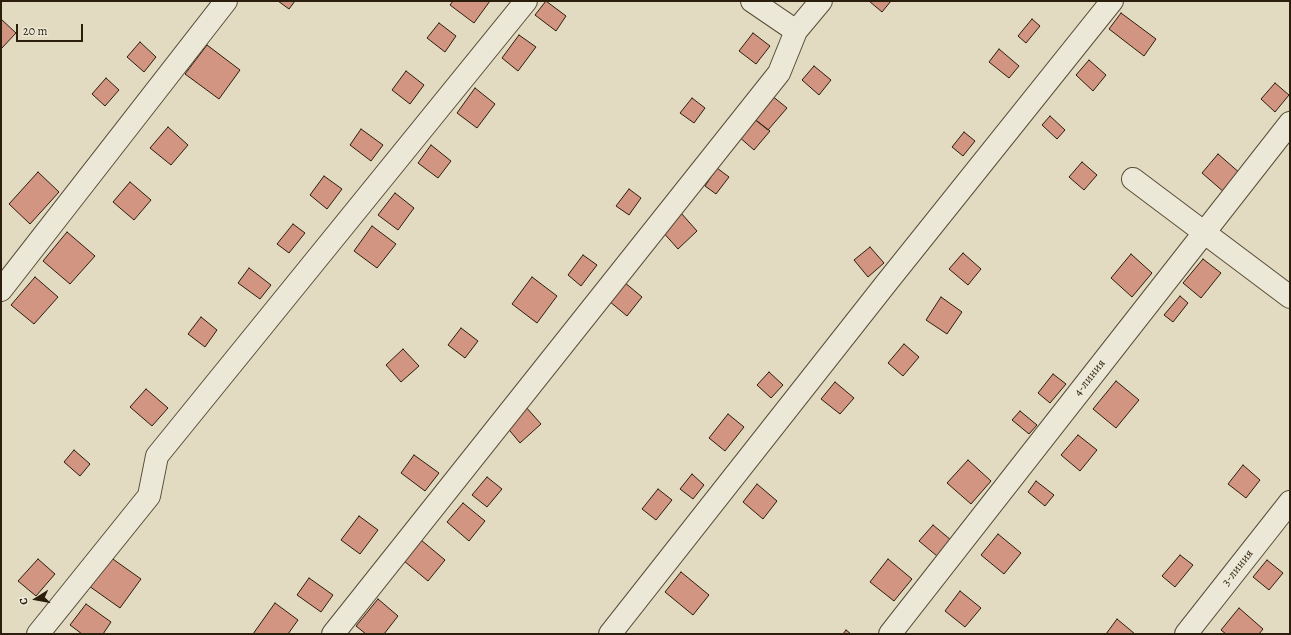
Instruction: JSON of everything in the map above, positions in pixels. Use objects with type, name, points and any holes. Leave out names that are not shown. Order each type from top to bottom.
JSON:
[{"type":"street","points":[[1,290],[226,1]]},
{"type":"street","points":[[38,634],[149,496],[157,456],[526,1]]},
{"type":"street","points":[[752,1],[796,31]]},
{"type":"street","points":[[333,634],[779,73],[796,31],[821,1]]},
{"type":"street","points":[[610,634],[893,274],[1112,1]]},
{"type":"street","name":"4-линия","points":[[890,634],[1290,123]]},
{"type":"street","points":[[1133,178],[1290,297]]},
{"type":"street","name":"3-линия","points":[[1186,634],[1290,502]]},
{"type":"building","points":[[278,1],[295,1],[289,9]]},
{"type":"building","points":[[453,1],[490,1],[474,23],[450,5]]},
{"type":"building","points":[[546,1],[566,16],[556,31],[535,15]]},
{"type":"building","points":[[869,1],[891,1],[882,12]]},
{"type":"building","points":[[1121,13],[1156,39],[1144,56],[1109,29]]},
{"type":"building","points":[[1,19],[16,33],[1,49]]},
{"type":"building","points":[[1032,19],[1040,26],[1026,43],[1018,36]]},
{"type":"building","points":[[439,23],[456,36],[445,52],[427,38]]},
{"type":"building","points":[[753,33],[770,46],[756,64],[739,51]]},
{"type":"building","points":[[519,35],[536,47],[518,71],[502,58]]},
{"type":"building","points":[[140,42],[156,57],[144,72],[127,57]]},
{"type":"building","points":[[207,45],[240,70],[219,99],[185,74]]},
{"type":"building","points":[[999,49],[1019,66],[1009,78],[989,62]]},
{"type":"building","points":[[1089,60],[1106,75],[1093,91],[1076,75]]},
{"type":"building","points":[[814,66],[831,80],[819,95],[802,80]]},
{"type":"building","points":[[406,71],[424,85],[410,104],[392,90]]},
{"type":"building","points":[[106,78],[119,90],[105,106],[92,94]]},
{"type":"building","points":[[1275,83],[1289,95],[1275,112],[1261,99]]},
{"type":"building","points":[[475,88],[495,104],[477,128],[457,113]]},
{"type":"building","points":[[771,95],[787,108],[768,130],[753,118]]},
{"type":"building","points":[[692,98],[705,108],[694,123],[680,113]]},
{"type":"building","points":[[1050,116],[1065,130],[1057,139],[1042,125]]},
{"type":"building","points":[[753,118],[770,131],[754,150],[738,136]]},
{"type":"building","points":[[168,127],[188,145],[171,165],[150,148]]},
{"type":"building","points":[[361,129],[383,145],[371,161],[350,145]]},
{"type":"building","points":[[964,132],[975,141],[963,156],[952,147]]},
{"type":"building","points":[[431,145],[451,161],[438,178],[418,163]]},
{"type":"building","points":[[1218,154],[1241,174],[1225,193],[1202,173]]},
{"type":"building","points":[[1082,162],[1097,175],[1084,190],[1069,177]]},
{"type":"building","points":[[717,168],[729,177],[716,194],[705,186]]},
{"type":"building","points":[[38,172],[59,192],[30,224],[9,204]]},
{"type":"building","points":[[324,176],[342,189],[327,209],[310,195]]},
{"type":"building","points":[[130,182],[151,200],[134,220],[113,202]]},
{"type":"building","points":[[629,189],[641,198],[629,215],[616,206]]},
{"type":"building","points":[[395,193],[414,208],[398,230],[378,215]]},
{"type":"building","points":[[681,213],[697,231],[678,249],[662,231]]},
{"type":"building","points":[[293,224],[305,233],[289,253],[277,244]]},
{"type":"building","points":[[372,226],[396,244],[377,268],[354,251]]},
{"type":"building","points":[[67,232],[95,256],[70,284],[43,261]]},
{"type":"building","points":[[870,247],[884,263],[868,277],[854,260]]},
{"type":"building","points":[[963,253],[981,269],[968,285],[949,269]]},
{"type":"building","points":[[1131,254],[1152,273],[1132,297],[1111,278]]},
{"type":"building","points":[[583,255],[597,265],[581,286],[568,275]]},
{"type":"building","points":[[1203,259],[1221,273],[1201,298],[1183,283]]},
{"type":"building","points":[[249,268],[271,285],[260,299],[238,283]]},
{"type":"building","points":[[35,277],[58,297],[34,324],[11,305]]},
{"type":"building","points":[[532,277],[557,296],[537,323],[512,304]]},
{"type":"building","points":[[624,282],[642,297],[627,316],[609,301]]},
{"type":"building","points":[[1180,296],[1188,303],[1173,322],[1164,315]]},
{"type":"building","points":[[941,297],[962,312],[947,334],[926,320]]},
{"type":"building","points":[[201,317],[217,330],[205,347],[188,334]]},
{"type":"building","points":[[461,328],[478,341],[465,358],[448,345]]},
{"type":"building","points":[[904,344],[919,357],[903,376],[888,363]]},
{"type":"building","points":[[403,349],[419,366],[401,382],[386,365]]},
{"type":"building","points":[[769,372],[783,385],[771,398],[757,385]]},
{"type":"building","points":[[1053,374],[1066,384],[1050,403],[1038,393]]},
{"type":"building","points":[[1116,381],[1139,400],[1116,428],[1093,409]]},
{"type":"building","points":[[835,382],[854,398],[840,414],[821,399]]},
{"type":"building","points":[[146,389],[168,408],[152,426],[130,407]]},
{"type":"building","points":[[525,406],[541,424],[520,443],[505,425]]},
{"type":"building","points":[[1020,411],[1037,425],[1029,434],[1012,420]]},
{"type":"building","points":[[728,414],[744,427],[725,451],[709,438]]},
{"type":"building","points":[[1078,435],[1097,450],[1080,471],[1061,455]]},
{"type":"building","points":[[74,450],[90,464],[80,476],[64,462]]},
{"type":"building","points":[[414,455],[439,473],[425,491],[401,473]]},
{"type":"building","points":[[968,460],[991,481],[971,504],[947,483]]},
{"type":"building","points":[[1243,465],[1260,480],[1246,498],[1228,484]]},
{"type":"building","points":[[692,474],[704,485],[693,499],[680,489]]},
{"type":"building","points":[[487,477],[502,489],[487,507],[472,495]]},
{"type":"building","points":[[1036,481],[1054,495],[1045,506],[1028,492]]},
{"type":"building","points":[[757,484],[777,501],[763,519],[743,502]]},
{"type":"building","points":[[658,489],[672,500],[656,520],[642,509]]},
{"type":"building","points":[[463,503],[485,521],[469,541],[447,522]]},
{"type":"building","points":[[359,516],[378,530],[360,554],[341,540]]},
{"type":"building","points":[[933,525],[951,540],[937,556],[919,541]]},
{"type":"building","points":[[998,534],[1021,553],[1004,574],[981,555]]},
{"type":"building","points":[[421,540],[445,560],[428,581],[404,561]]},
{"type":"building","points":[[1180,555],[1193,565],[1175,587],[1162,576]]},
{"type":"building","points":[[110,557],[141,579],[120,608],[89,586]]},
{"type":"building","points":[[38,559],[55,574],[36,596],[18,581]]},
{"type":"building","points":[[888,559],[912,579],[894,601],[870,582]]},
{"type":"building","points":[[1267,560],[1283,573],[1269,590],[1253,577]]},
{"type":"building","points":[[681,572],[709,595],[693,615],[665,592]]},
{"type":"building","points":[[309,578],[333,595],[321,612],[297,595]]},
{"type":"building","points":[[960,591],[981,608],[965,627],[945,611]]},
{"type":"building","points":[[378,599],[398,616],[384,634],[366,634],[356,626]]},
{"type":"building","points":[[275,603],[298,620],[288,634],[253,634]]},
{"type":"building","points":[[86,604],[111,622],[103,634],[82,634],[70,625]]},
{"type":"building","points":[[1239,608],[1263,629],[1259,634],[1226,634],[1221,630]]},
{"type":"building","points":[[1117,619],[1135,634],[1106,634]]},
{"type":"building","points":[[846,630],[851,634],[843,634]]}]
